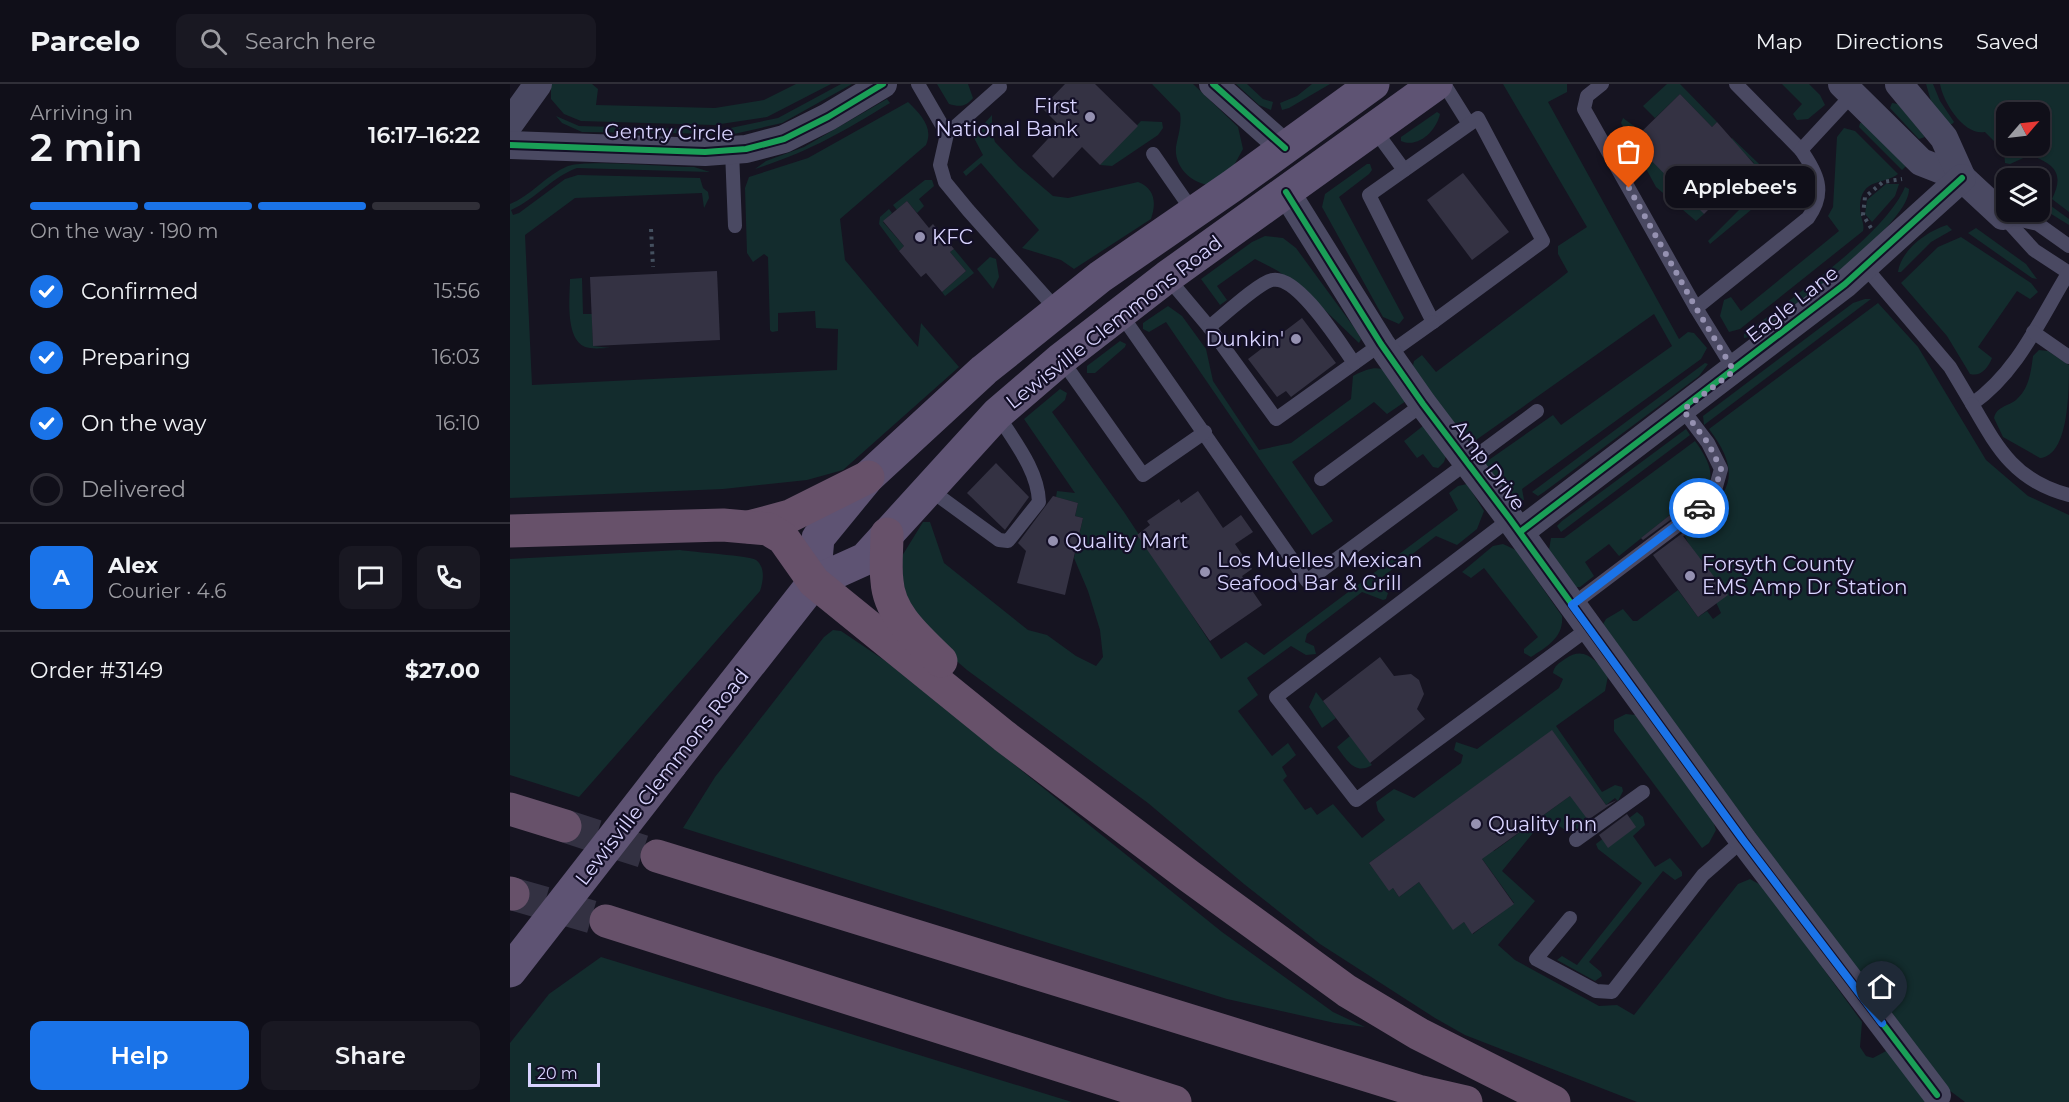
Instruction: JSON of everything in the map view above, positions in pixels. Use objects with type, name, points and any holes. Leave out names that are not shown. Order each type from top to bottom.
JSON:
[{"type":"highway","points":[[749,526],[790,516],[868,477]]},
{"type":"highway","points":[[510,531],[723,525],[768,529],[783,538],[814,582],[1004,736],[1189,876],[1347,991],[1419,1034],[1554,1102]]},
{"type":"highway","points":[[887,534],[886,583],[901,618],[916,638],[956,677],[1004,736]]},
{"type":"highway","points":[[510,809],[565,826]]},
{"type":"highway","points":[[657,856],[1407,1087],[1466,1102]]},
{"type":"highway","points":[[606,921],[1175,1102]]},
{"type":"main road","name":"Lewisville Clemmons Road","points":[[814,582],[818,538],[868,477],[984,370],[1056,310],[1373,84]]},
{"type":"main road","name":"Lewisville Clemmons Road","points":[[510,971],[814,582],[865,559],[927,488],[997,414],[1061,359],[1167,277],[1436,84]]},
{"type":"street","points":[[510,123],[538,84]]},
{"type":"street","name":"Gentry Circle","points":[[510,145],[732,151],[784,139],[828,117],[883,84]]},
{"type":"street","points":[[1213,84],[1284,148]]},
{"type":"street","points":[[1899,84],[1944,138],[1962,178]]},
{"type":"street","points":[[1852,88],[1921,162],[1962,178],[1996,210]]},
{"type":"street","name":"Eagle Lane","points":[[1515,525],[1683,410],[1734,371],[1865,267],[1962,178]]},
{"type":"street","name":"Amp Drive","points":[[1286,192],[1385,349],[1423,404],[1515,525],[1743,840],[1941,1099]]},
{"type":"lane","points":[[918,84],[946,134]]},
{"type":"lane","points":[[1444,84],[1469,124]]},
{"type":"lane","points":[[1602,84],[1587,96],[1584,109],[1734,371]]},
{"type":"lane","points":[[1696,308],[1808,218],[1815,208],[1817,174],[1801,150],[1736,84]]},
{"type":"lane","points":[[1000,87],[946,134],[940,165],[945,182],[1056,310]]},
{"type":"lane","points":[[1801,150],[1852,88]]},
{"type":"lane","points":[[1167,277],[1209,327],[1276,419],[1354,363],[1385,349],[1432,322],[1543,241],[1478,117],[1369,195],[1432,322]]},
{"type":"lane","points":[[1374,129],[1404,170]]},
{"type":"lane","points":[[732,151],[735,226]]},
{"type":"lane","points":[[1153,154],[1194,213]]},
{"type":"lane","points":[[1972,404],[1991,391],[2009,372],[2069,273],[2034,250],[2008,222]]},
{"type":"lane","points":[[2033,222],[2069,246]]},
{"type":"lane","points":[[1865,267],[1950,367],[1994,442],[2015,470],[2049,490],[2068,494]]},
{"type":"lane","points":[[1209,327],[1271,280],[1280,280],[1318,312],[1354,363]]},
{"type":"lane","points":[[1120,313],[1307,581],[1537,411]]},
{"type":"lane","points":[[2033,332],[2069,357]]},
{"type":"lane","points":[[1061,359],[1143,475],[1204,432]]},
{"type":"lane","points":[[1321,479],[1423,404]]},
{"type":"lane","points":[[1572,605],[1707,503],[1715,490],[1721,469],[1708,443],[1683,410]]},
{"type":"lane","points":[[927,488],[999,540],[1008,541],[1040,502],[1039,490],[1029,466],[997,414]]},
{"type":"lane","points":[[1515,525],[1276,696],[1356,800],[1589,628]]},
{"type":"lane","points":[[1576,840],[1643,792]]},
{"type":"lane","points":[[1570,918],[1536,959],[1596,991],[1612,992],[1703,875],[1743,840]]},
{"type":"path","points":[[1871,228],[1863,215],[1865,197],[1883,182],[1906,178]]},
{"type":"path","points":[[651,229],[653,267]]},
{"type":"green space","points":[[551,84],[592,84],[598,89],[596,105],[715,108],[764,100],[796,84],[831,84],[767,117],[714,125],[581,121],[564,114],[551,99]]},
{"type":"green space","points":[[841,84],[852,84],[782,123],[734,134],[582,132],[562,123],[556,116],[579,126],[721,130],[778,118]]},
{"type":"green space","points":[[937,84],[968,84],[973,98],[962,106],[949,104]]},
{"type":"green space","points":[[1152,84],[1193,84],[1238,127],[1243,149],[1233,167],[1208,185],[1189,177],[1184,172],[1176,154],[1180,113]]},
{"type":"green space","points":[[1236,84],[1247,84],[1263,99],[1273,102],[1271,110],[1259,105]]},
{"type":"green space","points":[[1312,84],[1330,84],[1282,110],[1280,103],[1297,96]]},
{"type":"green space","points":[[1503,84],[1567,84],[1567,92],[1548,102],[1679,339],[1688,332],[1694,333],[1707,348],[1701,359],[1522,489],[1524,500],[1512,500],[1483,464],[1553,415],[1561,425],[1672,346],[1654,314],[1469,445],[1412,370],[1414,361],[1422,355],[1436,372],[1568,272],[1558,254],[1558,246],[1587,227]]},
{"type":"green space","points":[[1667,84],[1680,84],[1717,122],[1712,127],[1680,94],[1655,118],[1643,106]]},
{"type":"green space","points":[[1782,84],[1809,84],[1820,95],[1825,105],[1808,119],[1797,120],[1793,114],[1802,104]]},
{"type":"green space","points":[[1926,84],[1933,84],[1940,101],[1954,122],[1952,124],[1946,124],[1931,101]]},
{"type":"green space","points":[[1940,84],[2069,84],[2069,212],[2052,199],[2057,182],[2055,171],[2045,162],[2032,156],[2050,156],[2050,102],[1996,102],[1996,143],[1985,132],[1977,132],[1962,123],[1945,100]]},
{"type":"green space","points":[[887,99],[890,103],[841,132],[792,156],[755,169],[766,161],[804,147]]},
{"type":"green space","points":[[908,102],[921,116],[927,127],[926,145],[840,219],[845,260],[918,347],[921,323],[959,367],[843,470],[807,480],[723,489],[510,498],[510,204],[525,196],[560,170],[577,164],[609,163],[694,167],[710,172],[577,168],[511,210],[513,215],[519,213],[565,179],[578,175],[700,178],[709,198],[704,208],[702,193],[575,198],[525,235],[532,385],[837,370],[838,329],[816,328],[815,311],[778,313],[778,331],[770,330],[768,257],[764,254],[753,262],[747,253],[745,188],[749,177],[808,158]]},
{"type":"green space","points":[[1892,103],[1898,104],[1925,137],[1919,139],[1890,108]]},
{"type":"green space","points":[[1437,112],[1440,114],[1438,120],[1426,136],[1414,142],[1401,141],[1401,137]]},
{"type":"green space","points":[[992,115],[992,133],[995,142],[1019,167],[1053,196],[1068,198],[1138,182],[1148,189],[1153,197],[1154,208],[1151,219],[1074,269],[1061,260],[1022,248],[1039,230],[981,163],[966,176],[963,172],[983,155],[973,136]]},
{"type":"green space","points":[[1623,118],[1642,132],[1704,214],[1696,221],[1656,187],[1621,123]]},
{"type":"green space","points":[[1141,121],[1162,122],[1163,128],[1158,135],[1112,166],[1100,165]]},
{"type":"green space","points":[[1860,123],[1865,123],[1906,166],[1902,170],[1859,127]]},
{"type":"green space","points":[[1844,128],[1855,131],[1898,174],[1864,191],[1860,208],[1863,231],[1740,329],[1729,332],[1720,316],[1724,300],[1731,297],[1741,311],[1839,231],[1828,216],[1833,207],[1837,137]]},
{"type":"green space","points":[[1732,138],[1781,185],[1710,244],[1708,241],[1752,197],[1736,181],[1754,163],[1730,140]]},
{"type":"green space","points":[[2004,156],[2028,156],[2010,164],[2005,163]]},
{"type":"green space","points":[[1370,164],[1372,170],[1369,174],[1339,197],[1404,318],[1399,324],[1383,317],[1322,207],[1325,194]]},
{"type":"green space","points":[[925,180],[932,180],[934,186],[919,199],[924,206],[917,213],[907,201],[897,210],[893,205]]},
{"type":"green space","points":[[1886,184],[1899,184],[1895,196],[1872,222],[1865,214],[1867,200]]},
{"type":"green space","points":[[1905,187],[1909,189],[1904,205],[1890,224],[1869,245],[1754,336],[1744,338],[1744,334],[1809,286],[1857,246],[1878,226]]},
{"type":"green space","points":[[2050,205],[2069,219],[2069,225],[2050,213]]},
{"type":"green space","points":[[889,209],[892,213],[883,222],[904,246],[899,251],[879,224],[880,217]]},
{"type":"green space","points":[[1947,225],[1952,230],[1931,242],[1901,272],[1898,272],[1904,256],[1916,242]]},
{"type":"green space","points":[[1976,228],[2026,264],[2037,279],[2032,278],[1968,233]]},
{"type":"green space","points":[[1265,236],[1283,238],[1296,248],[1356,330],[1361,339],[1359,343],[1306,292],[1278,271],[1255,259],[1217,286],[1227,300],[1220,305],[1201,279],[1252,242]]},
{"type":"green space","points":[[1961,237],[2031,283],[2038,292],[2030,299],[2017,291],[1978,347],[1992,358],[1984,371],[1974,375],[1970,374],[1947,336],[1901,283],[1938,247]]},
{"type":"green space","points":[[954,249],[974,273],[945,296],[942,292],[966,271],[950,252]]},
{"type":"green space","points":[[990,257],[996,259],[999,277],[993,289],[977,269]]},
{"type":"green space","points":[[582,278],[583,314],[592,314],[593,346],[610,348],[592,348],[582,345],[572,330],[569,308],[570,279]]},
{"type":"green space","points":[[1871,299],[1704,425],[1703,416],[1853,303]]},
{"type":"green space","points":[[1878,303],[1918,347],[1986,460],[2028,496],[2069,515],[2069,1102],[1965,1102],[1941,1084],[1602,626],[1606,619],[1623,609],[1633,621],[1637,621],[1678,590],[1698,617],[1707,611],[1713,619],[1721,613],[1683,532],[1711,509],[1726,487],[1729,475],[1727,461],[1721,446],[1709,429]]},
{"type":"green space","points":[[1168,306],[1182,316],[1206,349],[1213,381],[1259,450],[1291,443],[1351,399],[1353,376],[1365,371],[1380,369],[1390,376],[1406,401],[1387,414],[1374,402],[1292,462],[1333,521],[1312,535],[1166,322],[1149,332],[1143,329],[1143,323]]},
{"type":"green space","points":[[1120,341],[1126,344],[1125,347],[1095,373],[1087,373],[1087,366]]},
{"type":"green space","points":[[2039,350],[2048,351],[2069,365],[2069,390],[2062,435],[2050,454],[2040,458],[2003,437],[1994,418],[1997,411],[2016,400],[2024,391],[2033,356]]},
{"type":"green space","points":[[1705,363],[1708,364],[1699,376],[1544,492],[1538,496],[1532,492]]},
{"type":"green space","points":[[1060,389],[1067,393],[1065,400],[1052,412],[1124,512],[1221,659],[1246,642],[1264,655],[1458,510],[1449,493],[1458,486],[1467,484],[1484,511],[1477,529],[1457,545],[1436,536],[1373,584],[1388,593],[1386,599],[1362,592],[1307,634],[1305,642],[1314,646],[1316,654],[1306,655],[1291,646],[1247,678],[1258,695],[1238,711],[1272,756],[1288,743],[1296,755],[1282,767],[1287,776],[1283,780],[1305,810],[1311,807],[1317,815],[1333,804],[1362,838],[1385,820],[1378,811],[1376,802],[1394,789],[1414,798],[1461,763],[1463,755],[1454,750],[1456,742],[1477,749],[1559,688],[1563,679],[1553,673],[1559,663],[1572,655],[1584,654],[1594,660],[1608,676],[1605,691],[1556,726],[1602,792],[1615,785],[1622,787],[1623,791],[1618,801],[1615,798],[1606,805],[1552,731],[1369,863],[1389,890],[1393,888],[1399,897],[1419,882],[1453,929],[1464,922],[1473,934],[1514,903],[1472,845],[1494,851],[1574,793],[1597,812],[1587,819],[1590,824],[1568,832],[1546,817],[1502,871],[1535,901],[1498,945],[1515,960],[1599,1006],[1617,1005],[1634,1015],[1738,884],[1750,879],[1764,887],[1862,1022],[1860,1047],[1866,1056],[1873,1058],[1888,1050],[1931,1102],[1637,1102],[1465,1035],[1320,944],[1148,803],[967,670],[930,638],[903,598],[902,556],[923,522],[930,522],[944,563],[1028,630],[1047,635],[1076,656],[1096,666],[1103,657],[1100,630],[1088,591],[1074,558],[1083,518],[1075,516],[1078,503],[1056,497],[1057,491],[1075,493],[1024,419]]},
{"type":"green space","points":[[1423,426],[1446,456],[1438,468],[1433,467],[1423,454],[1417,458],[1404,441]]},
{"type":"green space","points":[[1686,429],[1690,435],[1561,532],[1557,526],[1562,521]]},
{"type":"green space","points":[[1695,441],[1709,467],[1710,477],[1703,493],[1673,519],[1670,515],[1619,556],[1609,544],[1585,562],[1594,576],[1580,587],[1574,587],[1549,550],[1551,538],[1564,538]]},
{"type":"green space","points":[[1503,544],[1516,550],[1562,616],[1557,636],[1531,657],[1524,653],[1524,649],[1538,637],[1484,568],[1471,578],[1462,572],[1493,546]]},
{"type":"green space","points":[[680,550],[756,560],[762,571],[760,591],[579,797],[510,775],[510,559]]},
{"type":"green space","points":[[833,630],[841,631],[887,662],[1222,932],[1333,1012],[1365,1027],[1335,1023],[1227,999],[683,828],[715,777],[824,637]]},
{"type":"green space","points":[[1316,692],[1336,718],[1322,728],[1309,707]]},
{"type":"green space","points":[[1626,714],[1635,715],[1712,818],[1716,830],[1709,843],[1702,848],[1614,731],[1614,720]]},
{"type":"green space","points":[[1350,736],[1372,765],[1361,769],[1352,765],[1337,747]]},
{"type":"green space","points":[[1637,812],[1643,817],[1645,825],[1633,836],[1655,867],[1670,858],[1682,872],[1682,876],[1675,880],[1663,871],[1589,962],[1601,972],[1602,976],[1595,981],[1557,960],[1562,956],[1577,965],[1642,883],[1598,849],[1596,844]]},
{"type":"green space","points":[[601,957],[1072,1102],[510,1102],[510,1043],[549,994]]},
{"type":"building","name":"First National Bank","points":[[1065,84],[1095,84],[1138,126],[1100,165],[1082,147],[1053,178],[1032,156],[1060,126],[1042,108]]},
{"type":"building","points":[[1680,94],[1712,127],[1717,122],[1754,164],[1704,214],[1632,141]]},
{"type":"building","points":[[1463,173],[1509,232],[1472,260],[1427,200]]},
{"type":"building","name":"KFC","points":[[907,201],[929,228],[933,224],[954,249],[950,252],[966,271],[942,292],[926,273],[921,277],[899,251],[904,246],[883,221]]},
{"type":"building","points":[[717,271],[720,340],[593,346],[590,277]]},
{"type":"building","name":"Dunkin'","points":[[1302,318],[1336,363],[1291,397],[1286,391],[1277,397],[1248,359]]},
{"type":"building","points":[[996,463],[1029,497],[1005,530],[967,493]]},
{"type":"building","name":"Los Muelles Mexican Seafood Bar & Grill","points":[[1198,491],[1223,528],[1241,515],[1253,532],[1235,544],[1252,569],[1242,576],[1262,605],[1210,641],[1137,535],[1150,525],[1147,521],[1179,499],[1181,503]]},
{"type":"building","name":"Quality Mart","points":[[1053,496],[1078,503],[1075,516],[1083,518],[1065,595],[1017,583],[1026,551],[1018,543]]},
{"type":"building","points":[[1670,515],[1673,518],[1643,540],[1641,538]]},
{"type":"building","name":"Forsyth County EMS Amp Dr Station","points":[[1684,532],[1686,535],[1683,536],[1728,595],[1698,617],[1653,555]]},
{"type":"building","points":[[1380,657],[1394,676],[1411,674],[1419,680],[1424,694],[1417,709],[1425,719],[1370,763],[1323,701]]},
{"type":"building","name":"Quality Inn","points":[[1552,730],[1606,805],[1617,800],[1588,820],[1570,796],[1482,859],[1514,904],[1472,934],[1464,922],[1453,930],[1419,882],[1399,897],[1393,888],[1389,891],[1369,863]]},
{"type":"building","points":[[1627,814],[1636,827],[1608,848],[1599,835]]},
{"type":"tunnel","points":[[565,826],[657,856]]},
{"type":"tunnel","points":[[513,894],[606,921]]},
{"type":"cycle path","points":[[510,145],[705,152],[746,149],[784,139],[828,117],[883,84]]},
{"type":"cycle path","points":[[1213,84],[1285,148]]},
{"type":"cycle path","points":[[1520,532],[1845,284],[1962,178]]},
{"type":"cycle path","points":[[1286,192],[1381,344],[1423,404],[1510,519],[1743,840],[1937,1095]]},
{"type":"way so far","points":[[1629,188],[1734,371],[1683,410],[1708,443],[1721,469],[1715,490],[1707,503],[1699,508]]},
{"type":"place","name":"First National Bank","points":[[1090,117]]},
{"type":"place","name":"Applebee's","points":[[1629,188]]},
{"type":"place","name":"KFC","points":[[920,237]]},
{"type":"place","name":"Dunkin'","points":[[1296,339]]},
{"type":"place","name":"Quality Mart","points":[[1053,541]]},
{"type":"place","name":"Los Muelles Mexican Seafood Bar & Grill","points":[[1205,572]]},
{"type":"place","name":"Forsyth County EMS Amp Dr Station","points":[[1690,576]]},
{"type":"place","name":"Quality Inn","points":[[1476,824]]},
{"type":"route","points":[[1699,508],[1572,605],[1743,840],[1882,1023]]}]
